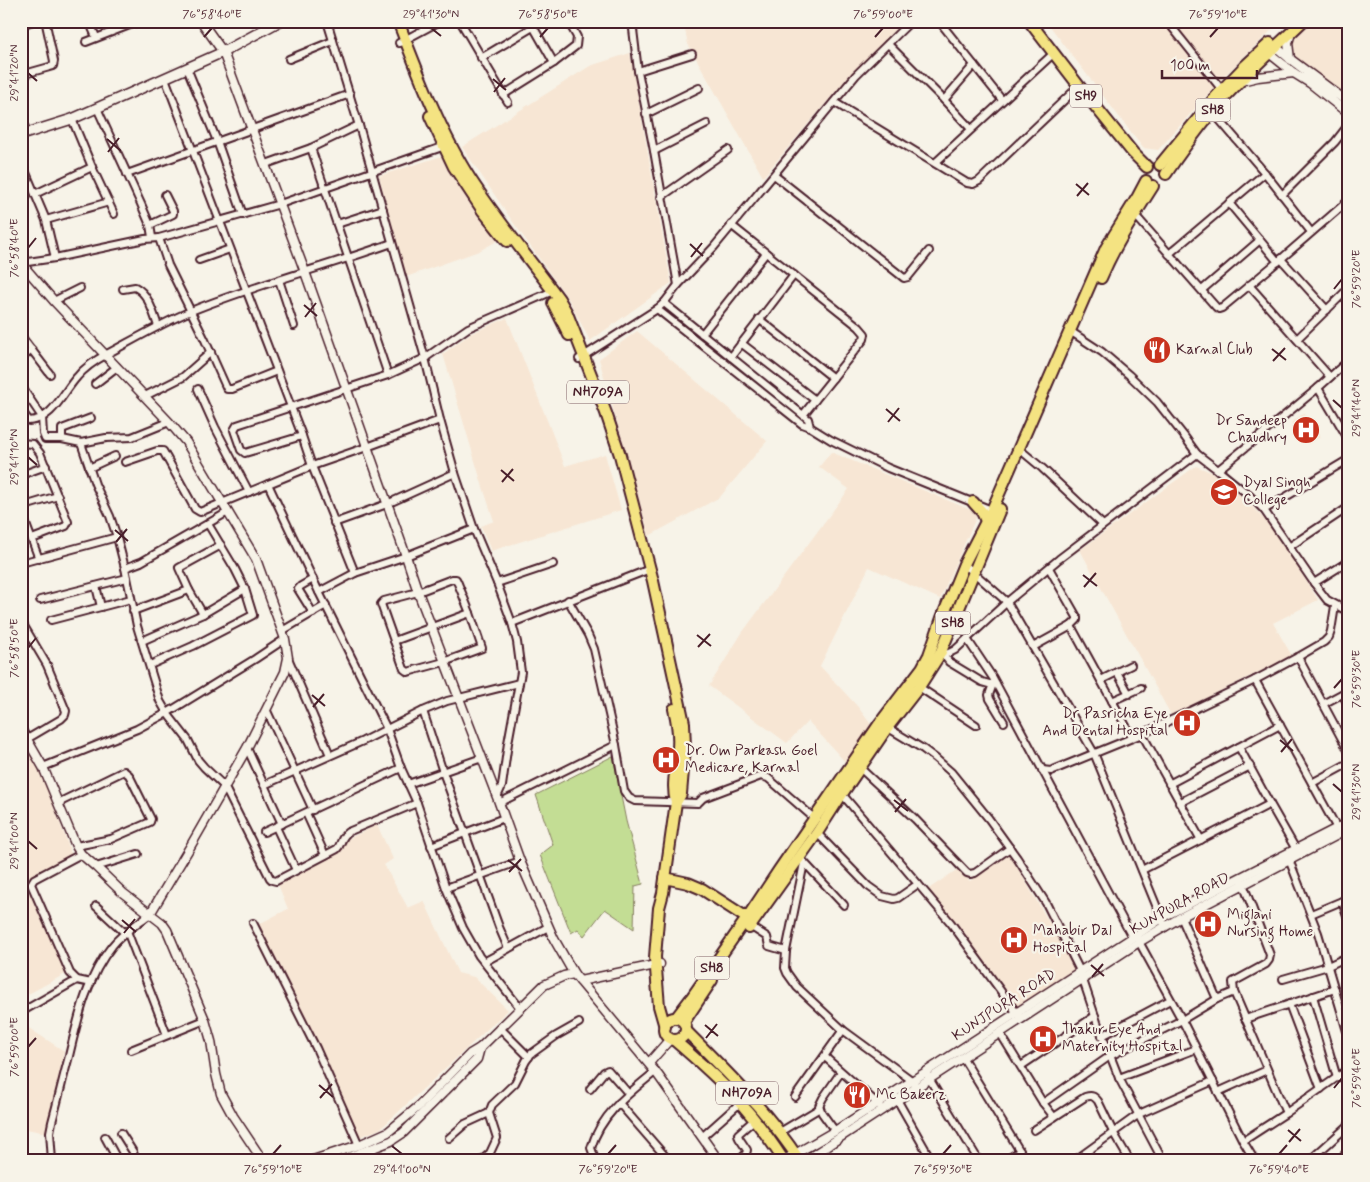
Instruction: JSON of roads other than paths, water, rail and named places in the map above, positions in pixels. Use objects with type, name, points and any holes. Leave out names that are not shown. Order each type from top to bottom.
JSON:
[{"type":"main road","points":[[24,135],[72,119],[224,52],[280,21]]},
{"type":"main road","name":"NH709A","points":[[391,21],[402,41],[447,145],[454,167],[483,211],[550,292],[555,306],[581,357],[613,454],[647,570],[677,721],[678,745],[673,794],[676,802],[659,908],[659,1006],[752,1098],[800,1159]]},
{"type":"main road","name":"NH709A","points":[[398,21],[402,41]]},
{"type":"main road","name":"SH9","points":[[1030,21],[1132,153],[1147,167]]},
{"type":"main road","name":"SH8","points":[[1160,165],[1222,90],[1244,67],[1271,49],[1293,21]]},
{"type":"main road","name":"SH8","points":[[1149,183],[1161,184],[1164,181],[1166,174],[1183,148],[1212,112],[1271,49],[1303,21]]},
{"type":"main road","points":[[1147,167],[1152,164],[1160,165],[1164,168],[1166,174]]},
{"type":"main road","name":"SH8","points":[[902,702],[919,687],[942,654],[995,511],[1050,384],[1108,260],[1135,215],[1149,183],[1144,172],[1147,167]]},
{"type":"main road","name":"SH8","points":[[1073,332],[1106,248],[1137,198],[1149,183]]},
{"type":"main road","points":[[973,502],[980,509],[986,521]]},
{"type":"main road","name":"SH8","points":[[800,857],[815,819],[902,702],[922,668],[929,655],[964,564],[986,521],[995,511]]},
{"type":"main road","name":"SH8","points":[[676,1024],[749,922],[779,870],[800,857],[818,833],[860,768],[866,751]]},
{"type":"main road","points":[[665,878],[688,883],[702,889],[749,922]]},
{"type":"main road","points":[[672,1039],[682,1038],[676,1024]]},
{"type":"main road","name":"NH709A","points":[[676,1024],[665,1032],[740,1102],[767,1135],[784,1160]]},
{"type":"street","points":[[21,25],[33,21]]},
{"type":"street","points":[[21,75],[53,66],[54,61],[45,21]]},
{"type":"street","points":[[89,21],[96,37]]},
{"type":"street","points":[[86,42],[140,21]]},
{"type":"street","points":[[201,21],[224,52],[305,272],[418,592],[520,862],[548,927],[574,974],[656,1071],[717,1161]]},
{"type":"street","points":[[327,21],[359,124],[456,473],[474,529],[512,623],[520,658],[519,683],[498,800]]},
{"type":"street","points":[[402,41],[440,21]]},
{"type":"street","points":[[460,21],[508,102]]},
{"type":"street","points":[[503,95],[554,63],[576,46],[577,37],[568,21]]},
{"type":"street","points":[[632,21],[638,71],[678,284]]},
{"type":"street","points":[[581,357],[664,303],[678,284],[714,247],[856,75],[911,21]]},
{"type":"street","points":[[939,21],[1002,100]]},
{"type":"street","points":[[1167,21],[1222,90]]},
{"type":"street","points":[[481,58],[532,24],[554,63]]},
{"type":"street","points":[[1290,33],[1288,42],[1290,60]]},
{"type":"street","points":[[289,59],[333,41]]},
{"type":"street","points":[[888,44],[971,130]]},
{"type":"street","points":[[1271,49],[1290,60],[1349,103]]},
{"type":"street","points":[[1271,49],[1294,74],[1310,83],[1349,114]]},
{"type":"street","points":[[935,163],[1054,53]]},
{"type":"street","points":[[638,71],[692,54]]},
{"type":"street","points":[[944,100],[974,65]]},
{"type":"street","points":[[187,68],[217,141],[243,215]]},
{"type":"street","points":[[1241,80],[1294,74]]},
{"type":"street","points":[[165,78],[221,221],[312,466],[355,573]]},
{"type":"street","points":[[834,102],[967,183],[976,184],[1079,86]]},
{"type":"street","points":[[646,114],[699,88]]},
{"type":"street","points":[[127,174],[350,94]]},
{"type":"street","points":[[97,108],[142,204],[155,238],[211,352],[226,387],[228,389],[277,371]]},
{"type":"street","points":[[21,110],[24,135]]},
{"type":"street","points":[[1212,112],[1265,173],[1312,232]]},
{"type":"street","points":[[72,119],[114,214]]},
{"type":"street","points":[[266,164],[311,148],[359,124]]},
{"type":"street","points":[[654,151],[707,124]]},
{"type":"street","points":[[1282,195],[1330,147],[1349,124]]},
{"type":"street","points":[[21,263],[155,238],[243,215],[280,204],[447,145]]},
{"type":"street","points":[[311,148],[388,375]]},
{"type":"street","points":[[661,197],[728,150]]},
{"type":"street","points":[[21,161],[46,220],[55,258]]},
{"type":"street","points":[[35,194],[92,167]]},
{"type":"street","points":[[1169,254],[1265,173]]},
{"type":"street","points":[[774,175],[904,278],[908,277],[928,251]]},
{"type":"street","points":[[150,225],[173,214],[173,210],[165,195]]},
{"type":"street","points":[[1135,215],[1216,307],[1222,308],[1349,200]]},
{"type":"street","points":[[46,220],[109,202]]},
{"type":"street","points":[[1229,203],[1260,240],[1327,310]]},
{"type":"street","points":[[337,224],[383,209]]},
{"type":"street","points":[[732,225],[859,327],[865,334],[864,339],[803,415]]},
{"type":"street","points":[[1202,290],[1260,240]]},
{"type":"street","points":[[21,410],[30,422],[42,417],[55,406],[81,372],[106,355],[158,326],[190,311],[246,290],[392,243]]},
{"type":"street","points":[[199,260],[230,248]]},
{"type":"street","points":[[702,334],[766,253]]},
{"type":"street","points":[[21,263],[54,302],[170,422],[186,442],[256,560],[283,635],[288,658],[330,755]]},
{"type":"street","points":[[731,357],[794,275]]},
{"type":"street","points":[[279,280],[294,326]]},
{"type":"street","points":[[1249,285],[1330,377]]},
{"type":"street","points":[[123,289],[135,287],[142,292],[147,299],[158,326]]},
{"type":"street","points":[[54,302],[80,288]]},
{"type":"street","points":[[1297,339],[1349,288]]},
{"type":"street","points":[[302,436],[245,453],[241,450],[234,430],[235,426],[388,375],[425,358],[468,328],[550,292]]},
{"type":"street","points":[[664,303],[808,419],[810,427]]},
{"type":"street","points":[[657,309],[802,424],[880,464],[995,511]]},
{"type":"street","points":[[759,319],[833,378]]},
{"type":"street","points":[[1073,332],[1102,352],[1129,375],[1156,402],[1197,454],[1250,496],[1264,510],[1327,600],[1349,612]]},
{"type":"street","points":[[21,336],[50,374]]},
{"type":"street","points":[[741,344],[815,400]]},
{"type":"street","points":[[21,358],[32,350]]},
{"type":"street","points":[[145,396],[183,377],[211,352]]},
{"type":"street","points":[[1218,470],[1318,388],[1349,360]]},
{"type":"street","points":[[95,384],[117,367]]},
{"type":"street","points":[[21,386],[42,417],[44,439],[62,439],[81,443],[106,438],[132,437],[170,422]]},
{"type":"street","points":[[1318,388],[1349,440]]},
{"type":"street","points":[[198,389],[215,428],[249,492]]},
{"type":"street","points":[[62,439],[62,429],[91,418]]},
{"type":"street","points":[[125,462],[164,452],[198,512],[312,466],[440,420]]},
{"type":"street","points":[[21,443],[36,447],[40,453],[67,520],[67,525],[32,539]]},
{"type":"street","points":[[81,443],[95,484],[110,516],[117,537],[126,568],[133,611],[160,701],[188,740],[204,767],[224,786],[270,878],[276,881],[338,848],[342,837],[348,832],[417,803]]},
{"type":"street","points":[[1021,451],[1103,525]]},
{"type":"street","points":[[994,684],[982,682],[949,662],[942,654],[952,652],[1007,602],[1049,568],[1197,454]]},
{"type":"street","points":[[89,468],[115,456]]},
{"type":"street","points":[[1264,510],[1349,459]]},
{"type":"street","points":[[21,475],[46,466]]},
{"type":"street","points":[[334,523],[387,504],[456,473]]},
{"type":"street","points":[[268,484],[387,729],[401,768],[417,803],[446,888],[472,944],[520,1008]]},
{"type":"street","points":[[21,508],[58,496]]},
{"type":"street","points":[[1289,547],[1349,508]]},
{"type":"street","points":[[21,511],[39,559]]},
{"type":"street","points":[[126,568],[141,562],[228,512]]},
{"type":"street","points":[[150,665],[252,616],[253,613],[245,589],[208,524]]},
{"type":"street","points":[[319,592],[355,573],[406,556],[474,529]]},
{"type":"street","points":[[21,564],[117,537]]},
{"type":"street","points":[[203,614],[189,590],[179,567],[221,545]]},
{"type":"street","points":[[1314,583],[1349,561]]},
{"type":"street","points":[[497,582],[553,564]]},
{"type":"street","points":[[964,564],[1007,602],[1094,753],[1165,927]]},
{"type":"street","points":[[1033,647],[1072,626],[1077,620],[1049,568]]},
{"type":"street","points":[[512,623],[647,570]]},
{"type":"street","points":[[40,600],[127,578]]},
{"type":"street","points":[[313,579],[298,589],[313,613]]},
{"type":"street","points":[[452,579],[457,580],[482,648],[411,672],[404,669],[381,604],[384,601],[418,592],[452,579]]},
{"type":"street","points":[[96,586],[101,607]]},
{"type":"street","points":[[142,641],[203,614],[245,589]]},
{"type":"street","points":[[133,611],[189,590]]},
{"type":"street","points":[[52,620],[131,599]]},
{"type":"street","points":[[568,600],[588,635],[598,661],[624,792],[629,798],[635,801],[698,803],[703,798],[761,776],[768,778],[815,819]]},
{"type":"street","points":[[43,767],[137,729],[167,713],[255,659],[283,635],[326,605]]},
{"type":"street","points":[[1042,770],[1051,771],[1142,734],[1255,680],[1298,657],[1324,642],[1328,637],[1331,632],[1335,606]]},
{"type":"street","points":[[394,641],[470,613]]},
{"type":"street","points":[[21,621],[47,665],[66,711],[61,719],[27,739]]},
{"type":"street","points":[[1072,626],[1132,738]]},
{"type":"street","points":[[967,639],[1182,1020],[1251,1159]]},
{"type":"street","points":[[1298,657],[1349,752]]},
{"type":"street","points":[[52,1161],[51,1127],[76,1023],[91,983],[108,952],[126,932],[150,914],[267,711],[285,672],[288,658]]},
{"type":"street","points":[[1101,680],[1131,665]]},
{"type":"street","points":[[1117,672],[1129,694]]},
{"type":"street","points":[[1255,680],[1338,831],[1349,829]]},
{"type":"street","points":[[264,785],[423,711],[458,698],[519,683]]},
{"type":"street","points":[[994,684],[989,695],[990,699],[1004,722]]},
{"type":"street","points":[[919,687],[976,724]]},
{"type":"street","points":[[1112,701],[1141,688]]},
{"type":"street","points":[[1323,704],[1349,690]]},
{"type":"street","points":[[1342,694],[1349,706]]},
{"type":"street","points":[[267,711],[313,810]]},
{"type":"street","points":[[423,711],[443,772],[508,948]]},
{"type":"street","points":[[1169,784],[1280,725]]},
{"type":"street","points":[[884,726],[923,749],[951,772],[989,819],[1046,903],[1082,975],[1102,1036],[1119,1078],[1163,1161]]},
{"type":"street","points":[[21,729],[43,767],[81,854],[123,893],[162,923],[168,930],[206,1020],[221,1094],[233,1116],[263,1161]]},
{"type":"street","points":[[1142,734],[1201,840]]},
{"type":"street","points":[[498,800],[616,745]]},
{"type":"street","points":[[1239,747],[1297,852]]},
{"type":"street","points":[[247,748],[264,785],[296,870]]},
{"type":"street","points":[[408,784],[482,758]]},
{"type":"street","points":[[1312,783],[1349,763]]},
{"type":"street","points":[[1179,803],[1250,766]]},
{"type":"street","points":[[264,832],[401,768]]},
{"type":"street","points":[[860,768],[915,819],[968,873],[975,873],[1010,848]]},
{"type":"street","points":[[58,803],[124,771],[129,775],[151,819],[150,822],[111,839],[76,846]]},
{"type":"street","points":[[800,1159],[930,1080],[1000,1034],[1019,1016],[951,923],[842,794]]},
{"type":"street","points":[[1142,870],[1270,804]]},
{"type":"street","points":[[306,813],[325,855]]},
{"type":"street","points":[[432,846],[504,818]]},
{"type":"street","name":"KUNJPURA ROAD","points":[[784,1160],[800,1159],[835,1131],[912,1080],[1019,1016],[1082,975],[1136,938],[1161,918],[1242,881],[1338,831],[1349,822]]},
{"type":"street","points":[[818,833],[868,886],[882,896],[898,898],[918,884]]},
{"type":"street","points":[[81,854],[34,879],[31,884],[70,973],[77,980],[91,983]]},
{"type":"street","points":[[96,867],[138,854]]},
{"type":"street","points":[[800,857],[844,905]]},
{"type":"street","points":[[800,857],[786,951],[785,968],[790,979],[796,987],[843,1030],[919,1086]]},
{"type":"street","points":[[1288,857],[1318,933],[1334,989],[1346,1017],[1349,1038]]},
{"type":"street","points":[[446,888],[520,862]]},
{"type":"street","points":[[1242,881],[1270,955],[1266,964],[1233,982],[1234,992],[1286,1113]]},
{"type":"street","name":"KUNPURA ROAD","points":[[1136,938],[1165,927],[1242,881]]},
{"type":"street","points":[[1311,914],[1346,899],[1349,921]]},
{"type":"street","points":[[96,906],[126,932],[166,1035]]},
{"type":"street","points":[[1181,917],[1218,999]]},
{"type":"street","points":[[749,922],[766,937],[769,946],[786,951]]},
{"type":"street","points":[[253,923],[316,1048],[359,1145]]},
{"type":"street","points":[[484,962],[548,927]]},
{"type":"street","points":[[1283,979],[1328,966],[1349,956]]},
{"type":"street","points":[[580,981],[658,964]]},
{"type":"street","points":[[310,1161],[359,1145],[394,1128],[544,985],[564,976],[574,974]]},
{"type":"street","points":[[23,1011],[77,980]]},
{"type":"street","points":[[1245,1019],[1334,989]]},
{"type":"street","points":[[1043,1103],[1110,1056],[1234,992]]},
{"type":"street","points":[[1313,996],[1337,1078]]},
{"type":"street","points":[[1102,1036],[1170,1000]]},
{"type":"street","points":[[1289,1004],[1320,1089]]},
{"type":"street","points":[[1021,1066],[1095,1016]]},
{"type":"street","points":[[131,1050],[206,1020]]},
{"type":"street","points":[[481,1161],[490,1153],[497,1138],[489,1113],[490,1108],[515,1083],[529,1057],[556,1036],[579,1023]]},
{"type":"street","points":[[500,1028],[529,1057]]},
{"type":"street","points":[[795,1096],[843,1030]]},
{"type":"street","points":[[1000,1034],[1043,1103],[1054,1117]]},
{"type":"street","points":[[649,1063],[672,1039]]},
{"type":"street","points":[[339,1161],[392,1141],[403,1133],[476,1059],[480,1048]]},
{"type":"street","points":[[1119,1078],[1196,1049]]},
{"type":"street","points":[[824,1057],[884,1109]]},
{"type":"street","points":[[962,1058],[1026,1161]]},
{"type":"street","points":[[1243,1141],[1349,1069]]},
{"type":"street","points":[[590,1089],[604,1072],[608,1070],[628,1093]]},
{"type":"street","points":[[1218,1092],[1267,1070]]},
{"type":"street","points":[[598,1161],[591,1148],[603,1122],[628,1093],[656,1071]]},
{"type":"street","points":[[835,1131],[822,1113],[820,1103],[841,1072]]},
{"type":"street","points":[[925,1072],[979,1161]]},
{"type":"street","points":[[1074,1161],[1139,1114],[1213,1081]]},
{"type":"street","points":[[893,1093],[932,1161]]},
{"type":"street","points":[[1034,1130],[1085,1096],[1090,1095],[1098,1101],[1130,1161]]},
{"type":"street","points":[[702,1137],[740,1102]]},
{"type":"street","points":[[618,1103],[663,1158],[673,1161]]},
{"type":"street","points":[[780,1132],[820,1108]]},
{"type":"street","points":[[449,1138],[465,1124],[489,1113]]},
{"type":"street","points":[[738,1161],[748,1150],[738,1134],[754,1120]]},
{"type":"street","points":[[1309,1161],[1349,1125]]},
{"type":"street","points":[[121,1133],[134,1152],[136,1161]]},
{"type":"street","points":[[105,1137],[118,1161]]},
{"type":"street","points":[[372,1149],[375,1161]]},
{"type":"street","points":[[1338,1161],[1349,1150]]},
{"type":"street","points":[[1005,1161],[1020,1151]]},
{"type":"place","name":"Karnal Club","points":[[1157,350]]},
{"type":"place","name":"Dr Sandeep Chaudhry","points":[[1306,430]]},
{"type":"place","name":"Dyal Singh College","points":[[1224,492]]},
{"type":"place","name":"Dr Pasricha Eye And Dental Hospital","points":[[1187,723]]},
{"type":"place","name":"Dr. Om Parkash Goel Medicare, Karnal","points":[[666,760]]},
{"type":"place","name":"Miglani Nursing Home","points":[[1208,924]]},
{"type":"place","name":"Mahabir Dal Hospital","points":[[1014,940]]},
{"type":"place","name":"Thakur Eye And Maternity Hospital","points":[[1043,1039]]},
{"type":"place","name":"Mc Bakerz","points":[[857,1095]]}]
